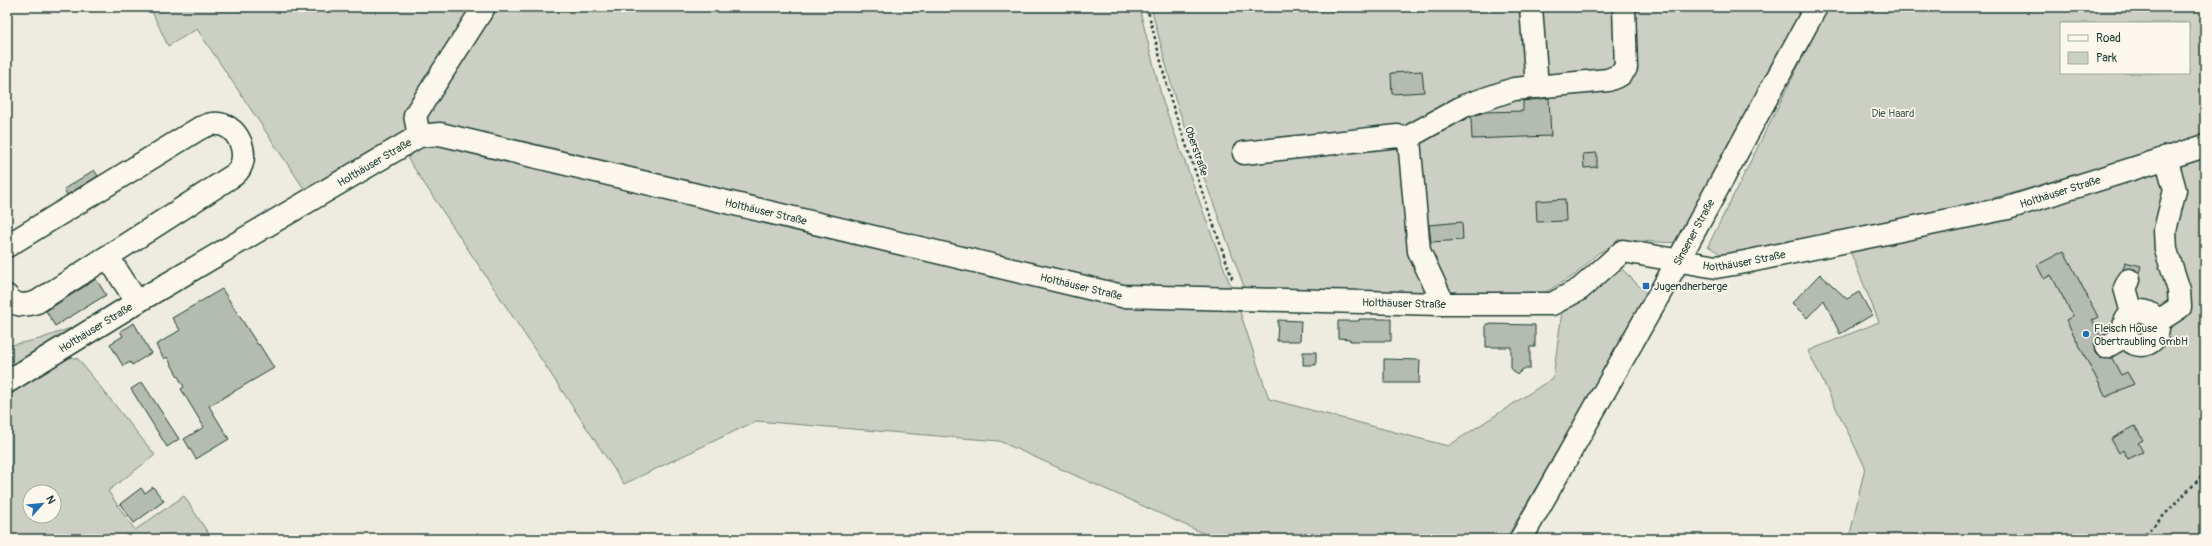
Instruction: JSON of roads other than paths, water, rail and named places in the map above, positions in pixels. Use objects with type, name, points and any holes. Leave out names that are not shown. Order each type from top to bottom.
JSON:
[{"type":"street","points":[[419,136],[415,115],[484,7]]},
{"type":"street","points":[[1531,7],[1537,87]]},
{"type":"street","points":[[1440,304],[1439,294],[1419,251],[1409,140],[1412,135],[1464,106],[1514,89],[1608,80],[1620,75],[1626,68],[1624,7]]},
{"type":"street","name":"Sinsener Straße","points":[[1521,539],[1678,261],[1816,7]]},
{"type":"street","points":[[7,246],[200,128],[213,124],[230,128],[239,140],[244,152],[244,161],[240,170],[37,302],[27,306],[17,305],[7,296]]},
{"type":"street","name":"Holthäuser Straße","points":[[7,382],[137,302],[419,136],[440,134],[1122,296],[1440,304],[1552,304],[1580,289],[1623,251],[1716,267],[1745,262],[2008,208],[2166,157],[2205,146]]},
{"type":"street","points":[[1244,153],[1398,136],[1409,140]]},
{"type":"street","points":[[2157,322],[2180,307],[2179,290],[2166,250],[2165,230],[2175,190],[2166,157]]},
{"type":"street","points":[[108,256],[137,302]]},
{"type":"street","points":[[2129,280],[2125,288],[2132,313]]},
{"type":"street","points":[[2144,311],[2150,313],[2157,322],[2158,334],[2146,345],[2136,345],[2125,336],[2124,322],[2132,313],[2144,311]]},
{"type":"street","points":[[2106,347],[2125,336]]},
{"type":"place","name":"Jugendherberge","points":[[1646,286]]},
{"type":"place","name":"Fleisch House Obertraubling GmbH","points":[[2086,334]]},
{"type":"park label","name":"Die Haard","points":[[1893,113]]}]
